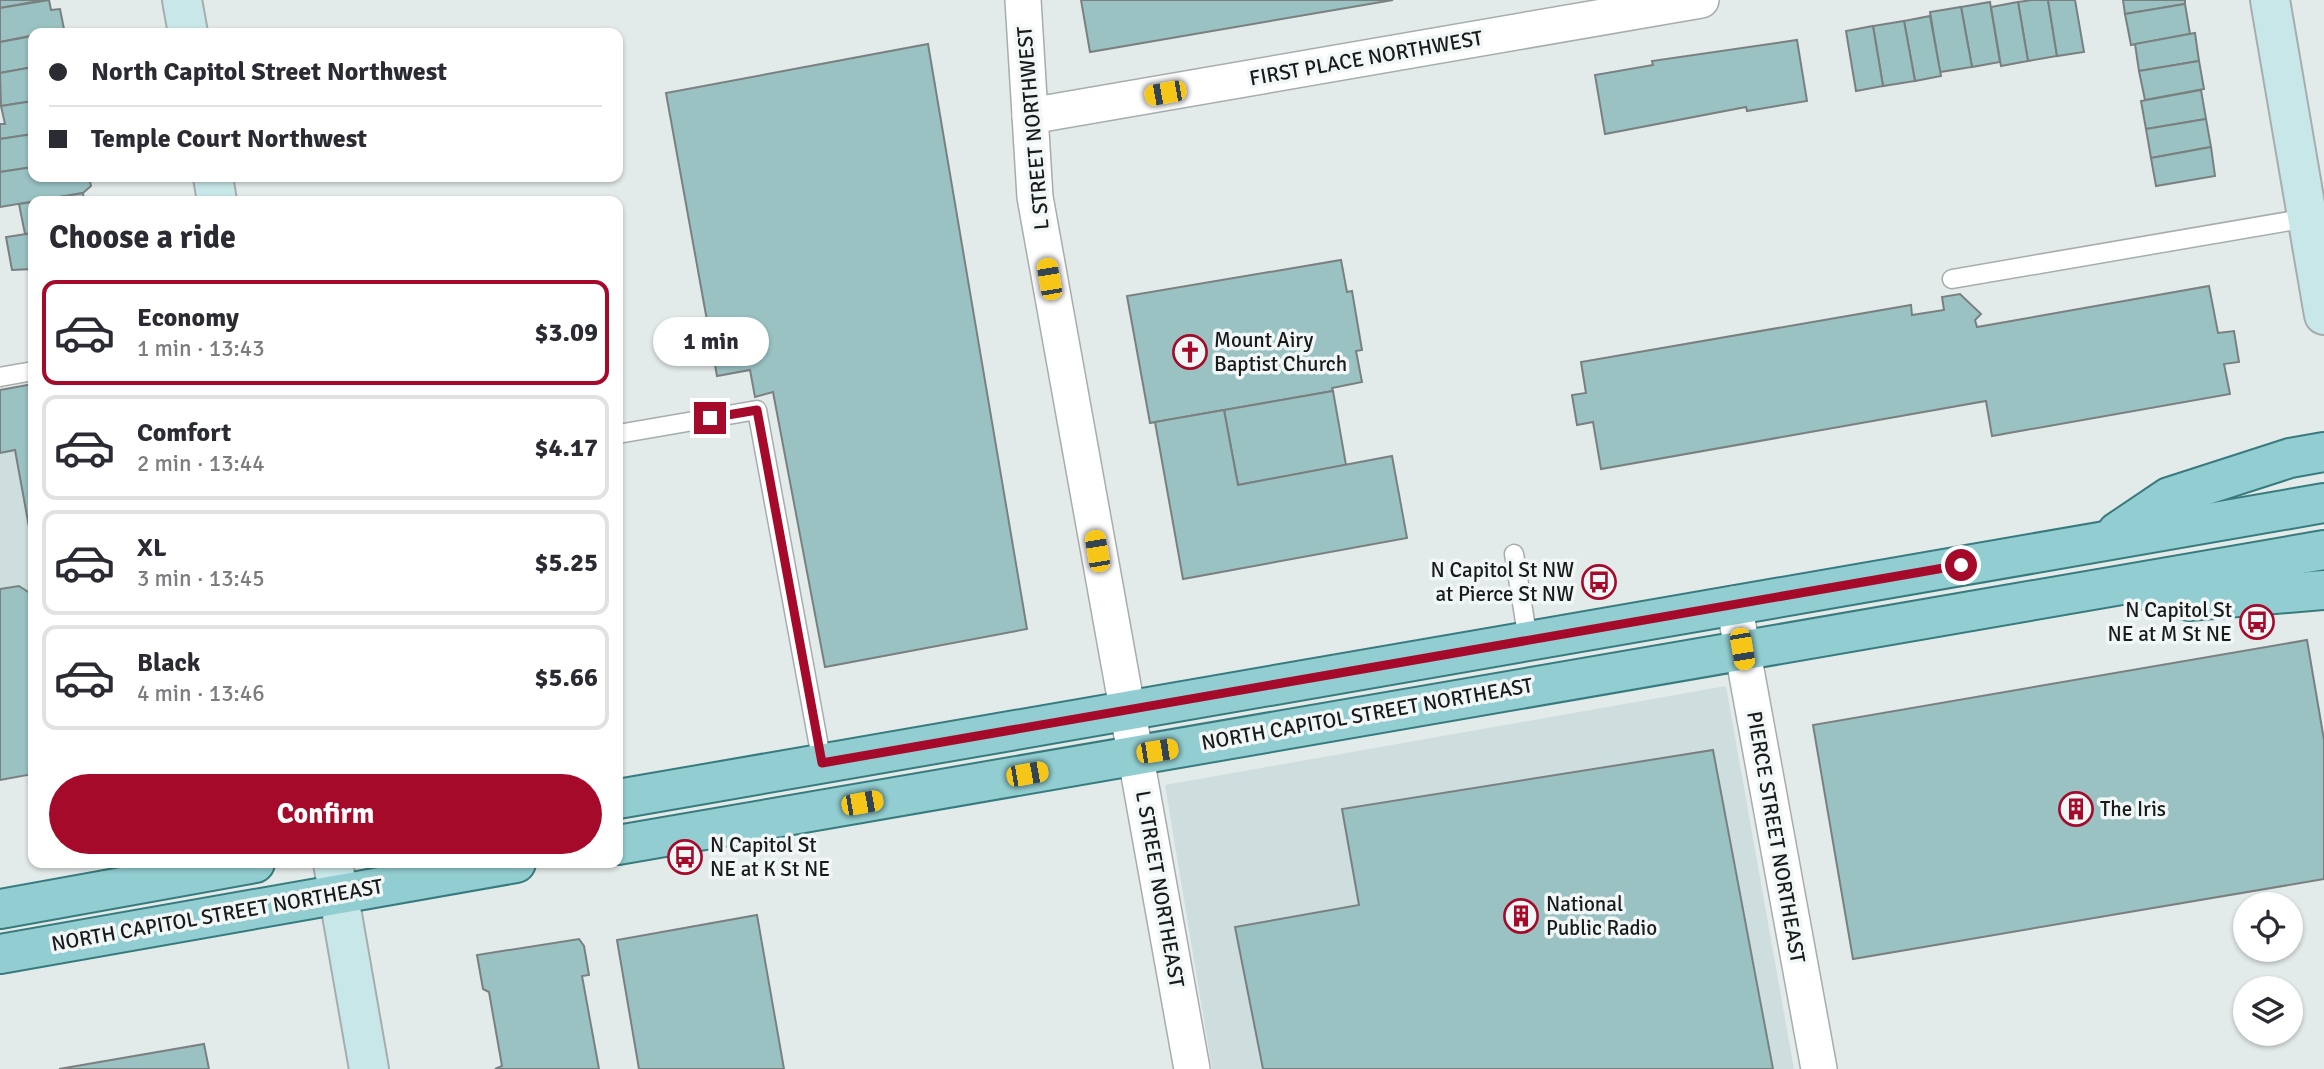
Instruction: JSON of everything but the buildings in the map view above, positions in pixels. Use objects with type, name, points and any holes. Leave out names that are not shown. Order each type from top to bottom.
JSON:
[{"type":"main road","points":[[182,0],[187,28]]},
{"type":"main road","points":[[2270,0],[2324,315]]},
{"type":"main road","points":[[2106,539],[2169,497],[2290,458],[2324,452]]},
{"type":"main road","points":[[623,798],[2324,503]]},
{"type":"main road","name":"NORTH CAPITOL STREET NORTHEAST","points":[[623,844],[2018,600],[2324,550]]},
{"type":"main road","points":[[2011,556],[2018,600]]},
{"type":"main road","name":"NORTH CAPITOL STREET NORTHEAST","points":[[2117,583],[2189,601],[2324,590]]},
{"type":"main road","points":[[0,909],[227,868]]},
{"type":"main road","name":"NORTH CAPITOL STREET NORTHEAST","points":[[0,954],[336,878],[456,868]]},
{"type":"main road","points":[[336,878],[369,1069]]},
{"type":"street","name":"L STREET NORTHWEST","points":[[1023,0],[1035,197],[1126,710]]},
{"type":"street","name":"FIRST PLACE NORTHWEST","points":[[1030,116],[1631,6],[1701,0]]},
{"type":"street","name":"PIERCE STREET NORTHEAST","points":[[1734,604],[1819,1069]]},
{"type":"street","name":"L STREET NORTHEAST","points":[[1126,710],[1192,1069]]},
{"type":"lane","points":[[1952,279],[2307,218]]},
{"type":"lane","points":[[0,377],[28,372]]},
{"type":"lane","points":[[623,432],[757,410],[822,763]]},
{"type":"lane","points":[[1514,554],[1528,640]]},
{"type":"shaded area","points":[[28,385],[28,772],[0,777],[0,390]]},
{"type":"shaded area","name":"National Public Radio","points":[[1726,686],[1794,1069],[1212,1069],[1165,785]]},
{"type":"place","name":"Mount Airy Baptist Church","points":[[1190,352]]},
{"type":"place","name":"N Capitol St NW at Pierce St NW","points":[[1599,582]]},
{"type":"place","name":"N Capitol St NE at M St NE","points":[[2257,622]]},
{"type":"place","name":"The Iris","points":[[2076,809]]},
{"type":"place","name":"N Capitol St NE at K St NE","points":[[685,857]]},
{"type":"place","name":"National Public Radio","points":[[1521,916]]},
{"type":"route","points":[[710,418],[757,410],[822,763],[1961,565]]}]
